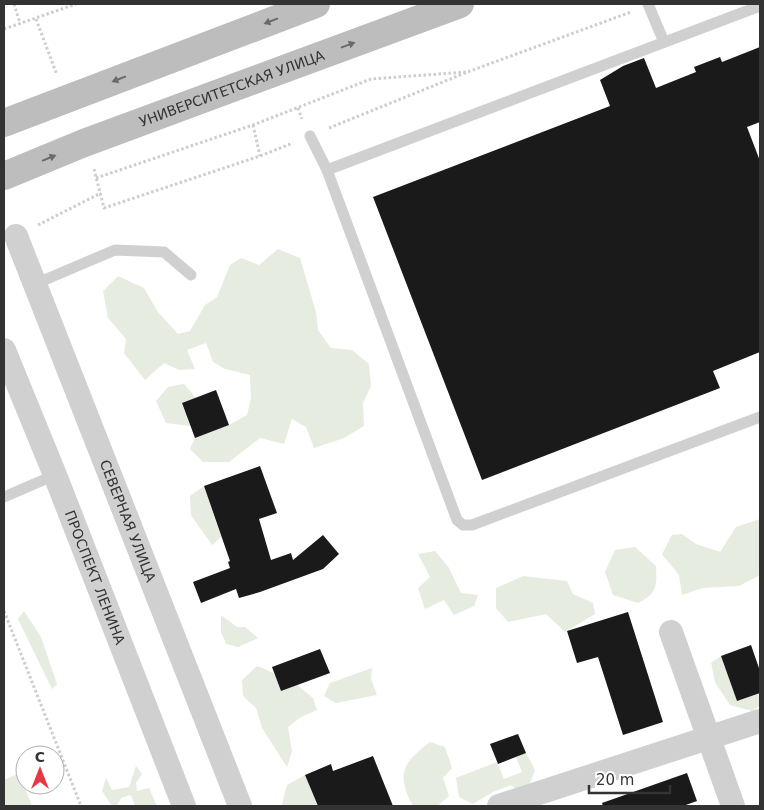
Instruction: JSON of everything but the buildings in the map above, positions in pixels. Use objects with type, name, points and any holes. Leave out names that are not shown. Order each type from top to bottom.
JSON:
[{"type":"main road","points":[[4,123],[316,4]]},
{"type":"main road","name":"УНИВЕРСИТЕТСКАЯ УЛИЦА","points":[[4,176],[84,143],[460,4]]},
{"type":"street","name":"СЕВЕРНАЯ УЛИЦА","points":[[16,236],[240,806]]},
{"type":"street","name":"ПРОСПЕКТ ЛЕНИНА","points":[[4,350],[55,475],[184,806]]},
{"type":"street","points":[[671,632],[734,806]]},
{"type":"street","points":[[499,806],[708,736],[760,721]]},
{"type":"lane","points":[[648,5],[664,42]]},
{"type":"lane","points":[[327,170],[760,6]]},
{"type":"lane","points":[[310,136],[327,170],[457,520],[464,525],[472,525],[760,417]]},
{"type":"lane","points":[[35,284],[115,250],[164,252],[191,275]]},
{"type":"lane","points":[[4,498],[55,475]]},
{"type":"path","points":[[14,4],[20,22]]},
{"type":"path","points":[[4,29],[76,4]]},
{"type":"path","points":[[104,208],[260,156],[470,72],[648,5]]},
{"type":"path","points":[[96,178],[253,124],[371,79],[470,72]]},
{"type":"path","points":[[253,124],[260,156]]},
{"type":"path","points":[[16,236],[101,193]]},
{"type":"path","points":[[4,611],[81,806]]},
{"type":"shaded area","points":[[278,249],[300,258],[316,312],[318,330],[331,348],[352,350],[369,364],[371,386],[363,403],[364,426],[344,438],[314,448],[306,427],[292,419],[284,444],[260,438],[229,462],[203,462],[190,449],[195,438],[229,425],[247,415],[251,398],[250,375],[225,369],[213,362],[206,343],[187,350],[195,369],[179,370],[164,363],[145,380],[124,353],[126,339],[108,318],[103,291],[118,276],[144,288],[158,312],[178,334],[190,331],[205,305],[217,297],[230,265],[241,258],[259,265]]},
{"type":"shaded area","points":[[184,384],[196,398],[182,404],[190,426],[166,423],[156,401],[168,387]]},
{"type":"shaded area","points":[[204,486],[221,537],[212,545],[191,515],[190,496]]},
{"type":"shaded area","points":[[760,519],[760,575],[739,586],[702,588],[682,595],[679,575],[662,554],[672,535],[682,534],[696,544],[720,552],[736,527]]},
{"type":"shaded area","points":[[635,547],[656,566],[656,584],[654,589],[649,596],[638,603],[613,595],[605,572],[615,550]]},
{"type":"shaded area","points":[[435,551],[449,568],[461,593],[478,595],[474,606],[454,615],[444,600],[425,609],[418,588],[430,577],[418,554]]},
{"type":"shaded area","points":[[523,576],[567,581],[573,594],[593,603],[595,614],[565,632],[546,614],[508,622],[496,608],[496,588]]},
{"type":"shaded area","points":[[24,611],[41,637],[57,684],[52,689],[18,619]]},
{"type":"shaded area","points":[[221,615],[237,627],[245,627],[258,638],[238,647],[226,644],[221,632]]},
{"type":"shaded area","points":[[721,656],[737,701],[760,693],[760,706],[752,711],[730,705],[715,682],[711,663]]},
{"type":"shaded area","points":[[257,666],[274,673],[281,691],[297,685],[313,698],[317,710],[301,717],[288,727],[292,751],[287,767],[262,728],[256,708],[243,696],[242,680]]},
{"type":"shaded area","points":[[372,668],[371,679],[377,695],[336,703],[324,696],[330,683]]},
{"type":"shaded area","points":[[430,742],[445,747],[452,768],[443,778],[449,796],[437,806],[413,806],[405,786],[405,770],[413,757]]},
{"type":"shaded area","points":[[526,753],[535,770],[530,783],[520,792],[511,785],[493,792],[473,804],[459,797],[456,778],[497,762],[504,779],[522,772],[516,757]]},
{"type":"shaded area","points":[[136,766],[142,774],[136,783],[137,791],[149,788],[157,806],[135,806],[131,795],[121,798],[117,806],[112,806],[102,791],[106,778],[112,790],[129,787]]},
{"type":"shaded area","points":[[15,775],[15,795],[28,795],[32,806],[4,806],[4,780]]},
{"type":"shaded area","points":[[305,775],[318,806],[284,806],[282,804],[287,785]]}]
